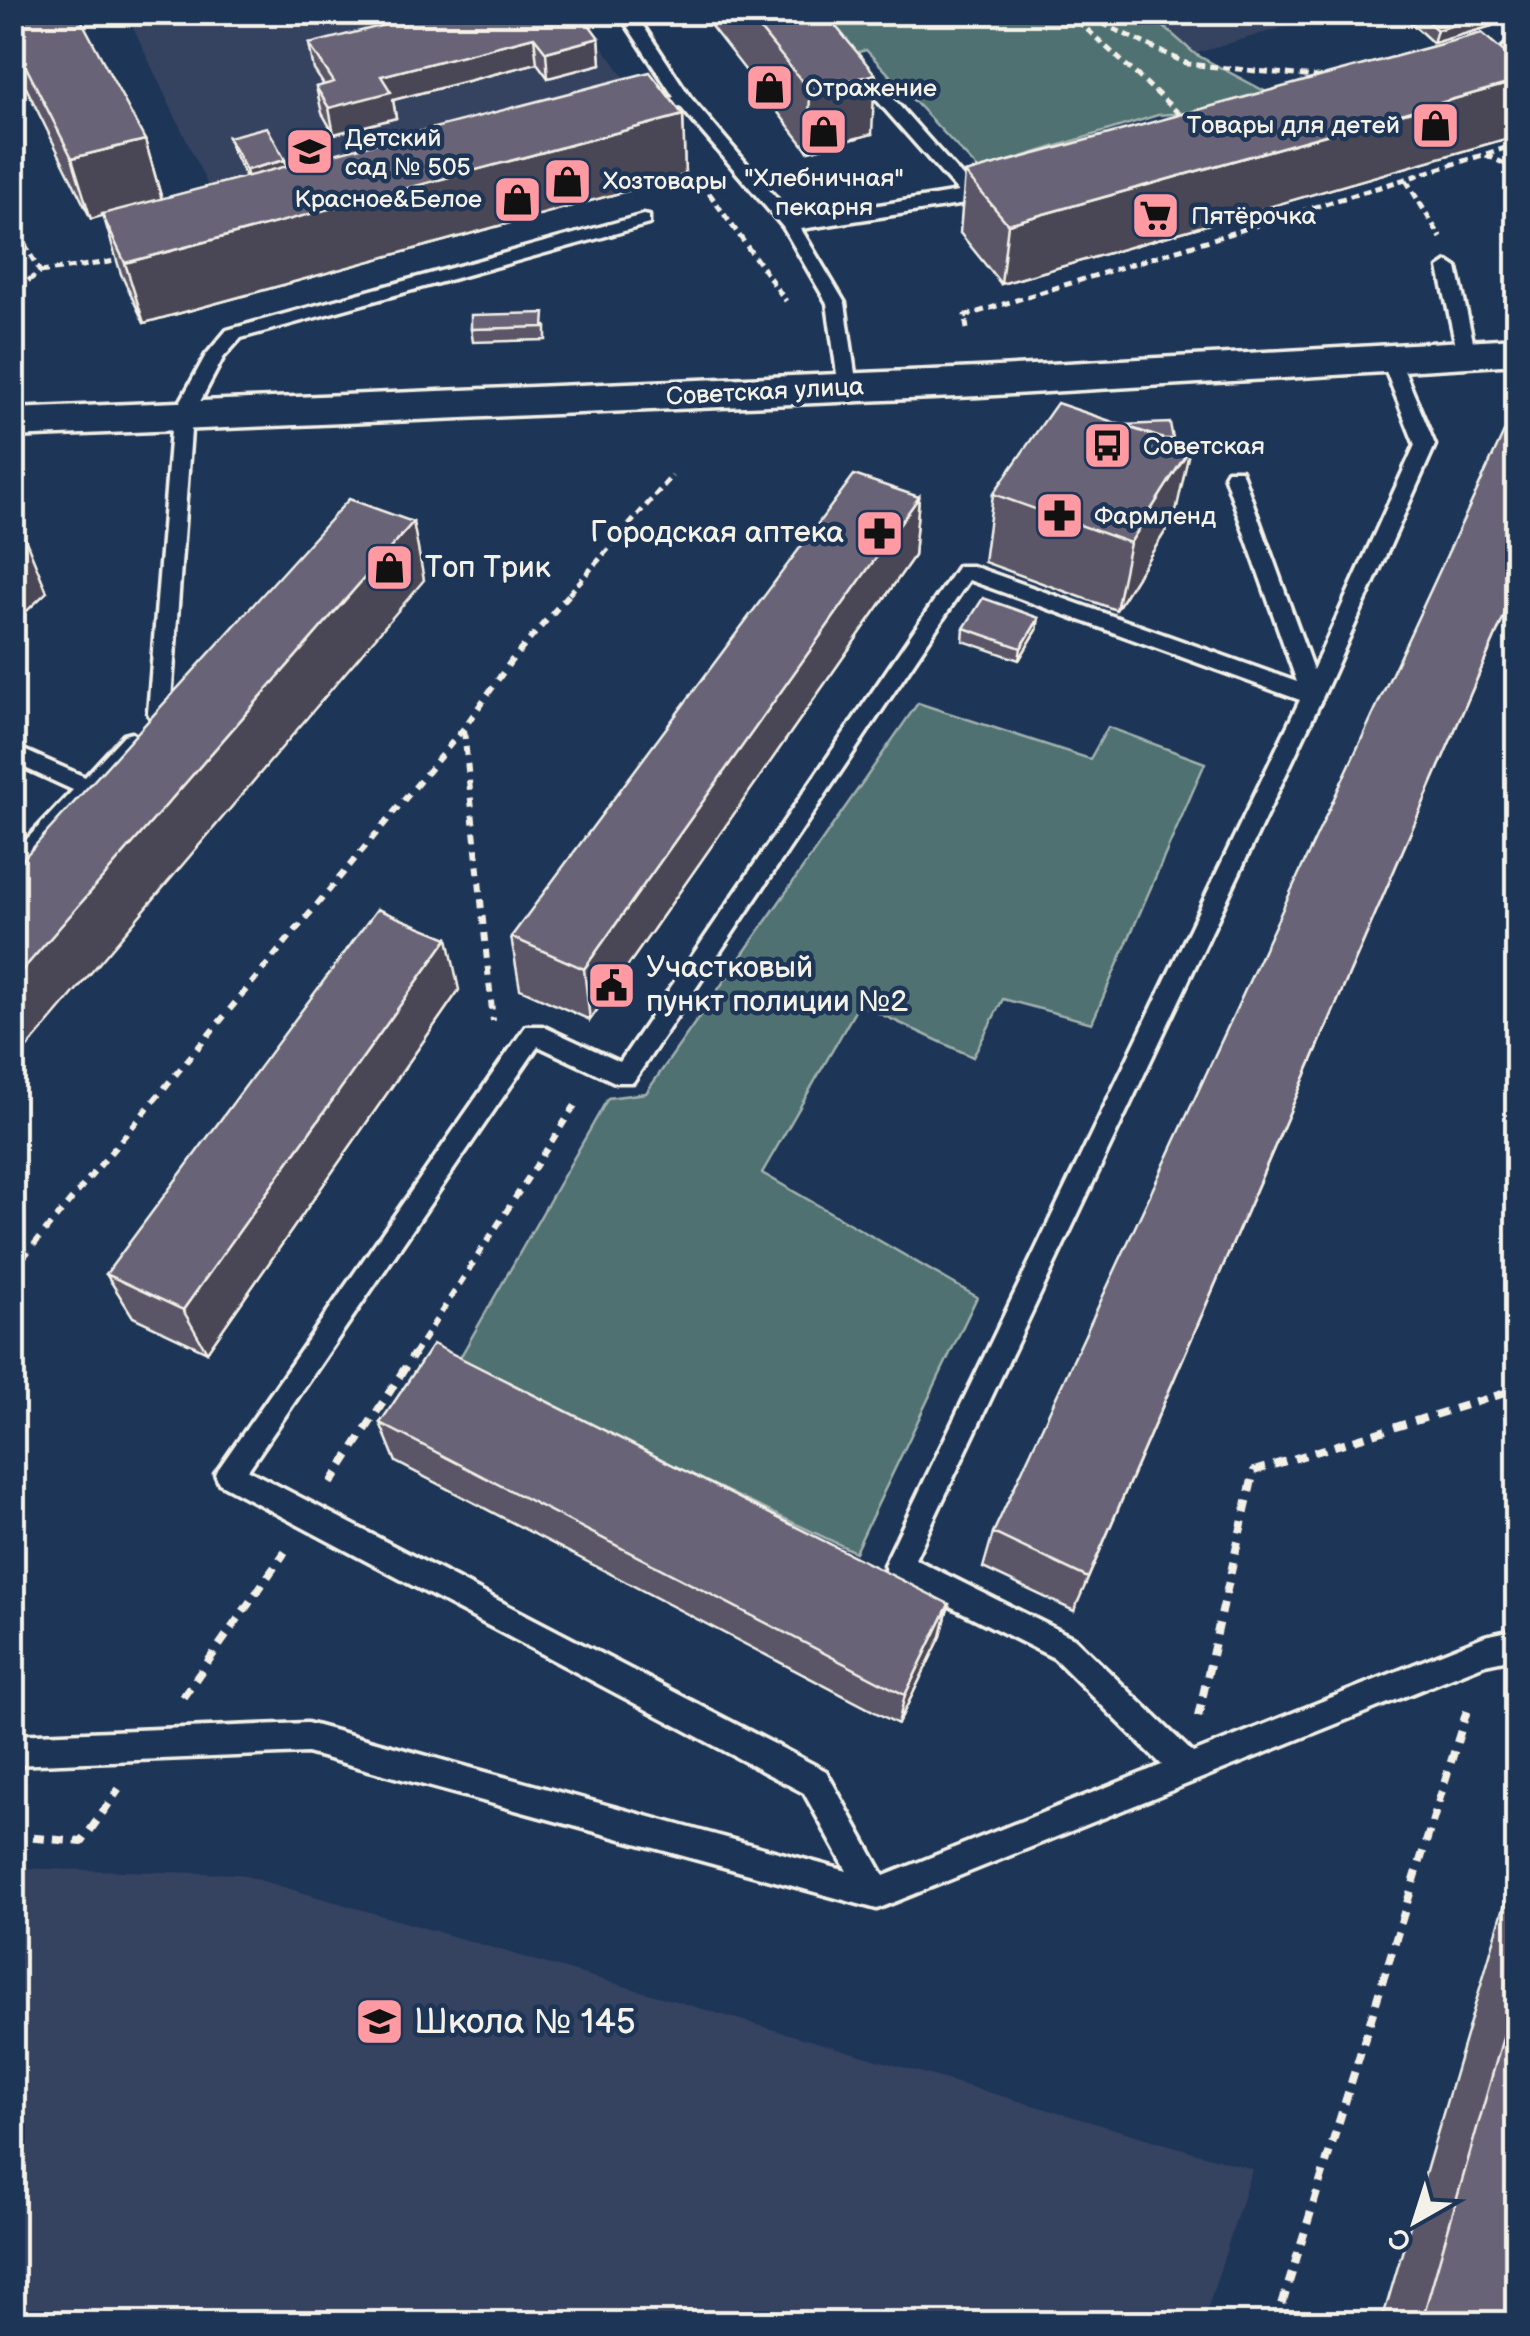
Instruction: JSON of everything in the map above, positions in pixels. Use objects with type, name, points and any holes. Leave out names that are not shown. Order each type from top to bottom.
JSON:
[{"type":"main road","name":"Советская улица","points":[[12,423],[848,388],[1518,351]]},
{"type":"lane","points":[[626,12],[684,100],[790,225],[836,303],[848,388]]},
{"type":"lane","points":[[807,12],[972,198]]},
{"type":"lane","points":[[1511,12],[1518,17]]},
{"type":"lane","points":[[1464,93],[1518,39]]},
{"type":"lane","points":[[621,115],[684,100]]},
{"type":"lane","points":[[790,225],[972,198],[1010,187]]},
{"type":"lane","points":[[159,713],[182,417],[215,356],[234,334],[643,220]]},
{"type":"lane","points":[[1448,268],[1467,355]]},
{"type":"lane","points":[[1186,1767],[1064,1648],[898,1565],[1312,696],[1426,445],[1388,356]]},
{"type":"lane","points":[[1234,476],[1312,696]]},
{"type":"lane","points":[[877,1894],[815,1782],[228,1474],[534,1033],[624,1074],[965,571],[1312,696]]},
{"type":"lane","points":[[12,870],[185,684]]},
{"type":"lane","points":[[12,753],[87,787]]},
{"type":"lane","points":[[12,1750],[308,1738],[877,1894],[1186,1767],[1485,1650],[1518,1643]]},
{"type":"path","points":[[1068,12],[1198,131]]},
{"type":"path","points":[[1078,12],[1188,64],[1343,80]]},
{"type":"path","points":[[967,329],[964,316],[1518,144]]},
{"type":"path","points":[[1485,154],[1518,170]]},
{"type":"path","points":[[1405,179],[1444,243],[1448,268]]},
{"type":"path","points":[[701,181],[788,304]]},
{"type":"path","points":[[12,222],[40,272]]},
{"type":"path","points":[[12,320],[17,289],[40,272],[129,259]]},
{"type":"path","points":[[12,1271],[464,728],[512,661],[672,476]]},
{"type":"path","points":[[464,728],[494,1023],[534,1033]]},
{"type":"path","points":[[1186,1767],[1254,1471],[1518,1389]]},
{"type":"path","points":[[1276,2324],[1485,1650]]},
{"type":"shaded area","name":"Детский сад № 505","points":[[126,13],[578,13],[635,92],[220,211]]},
{"type":"shaded area","points":[[1148,13],[1331,13],[1194,54]]},
{"type":"shaded area","name":"Школа № 145","points":[[13,1868],[239,1874],[1252,2169],[1203,2323],[13,2323]]},
{"type":"green space","points":[[785,13],[1148,13],[1195,54],[1268,93],[1236,109],[1158,115],[979,170],[866,50],[827,61]]},
{"type":"green space","points":[[918,703],[1090,759],[1108,727],[1205,763],[1092,1023],[1003,999],[973,1057],[859,1004],[762,1173],[977,1297],[855,1552],[457,1363],[608,1098],[646,1093]]},
{"type":"building","points":[[12,12],[77,12],[145,140],[72,158],[12,39]]},
{"type":"building","points":[[436,12],[561,12],[569,23],[585,19],[599,38],[546,52],[534,37],[381,76],[391,92],[329,108],[316,87],[334,82],[309,44]]},
{"type":"building","points":[[746,12],[824,12],[875,74],[810,91]]},
{"type":"building","points":[[1417,12],[1496,12],[1437,30]]},
{"type":"building","points":[[1482,33],[1518,64],[1518,81],[1008,224],[965,173]]},
{"type":"building","points":[[650,72],[683,115],[125,263],[102,214]]},
{"type":"building","points":[[267,127],[285,160],[246,170],[228,137]]},
{"type":"building","points":[[545,313],[544,327],[471,329],[471,315]]},
{"type":"building","points":[[1057,403],[1190,448],[1130,543],[993,494]]},
{"type":"building","points":[[1170,423],[1173,439],[1123,425]]},
{"type":"building","points":[[1504,432],[1518,436],[1518,584],[1088,1578],[993,1533]]},
{"type":"building","points":[[854,475],[919,497],[584,969],[511,937]]},
{"type":"building","points":[[349,499],[413,522],[12,982],[12,871]]},
{"type":"building","points":[[983,598],[1039,618],[1021,648],[964,628]]},
{"type":"building","points":[[377,909],[448,938],[183,1310],[106,1274]]},
{"type":"building","points":[[433,1344],[949,1604],[905,1695],[380,1423]]},
{"type":"building","points":[[1518,1985],[1518,2324],[1421,2324]]},
{"type":"place","name":"Отражение","points":[[770,88]]},
{"type":"place","name":"Товары для детей","points":[[1435,125]]},
{"type":"place","name":"\"Хлебничная\" пекарня","points":[[824,132]]},
{"type":"place","name":"Детский сад № 505","points":[[310,152]]},
{"type":"place","name":"Хозтовары","points":[[568,181]]},
{"type":"place","name":"Красное&Белое","points":[[517,199]]},
{"type":"place","name":"Пятёрочка","points":[[1156,216]]},
{"type":"place","name":"Советская","points":[[1108,446]]},
{"type":"place","name":"Фармленд","points":[[1059,516]]},
{"type":"place","name":"Городская аптека","points":[[879,533]]},
{"type":"place","name":"Топ Трик","points":[[390,568]]},
{"type":"place","name":"Участковый пункт полиции №2","points":[[611,985]]},
{"type":"place","name":"Школа № 145","points":[[379,2022]]}]
